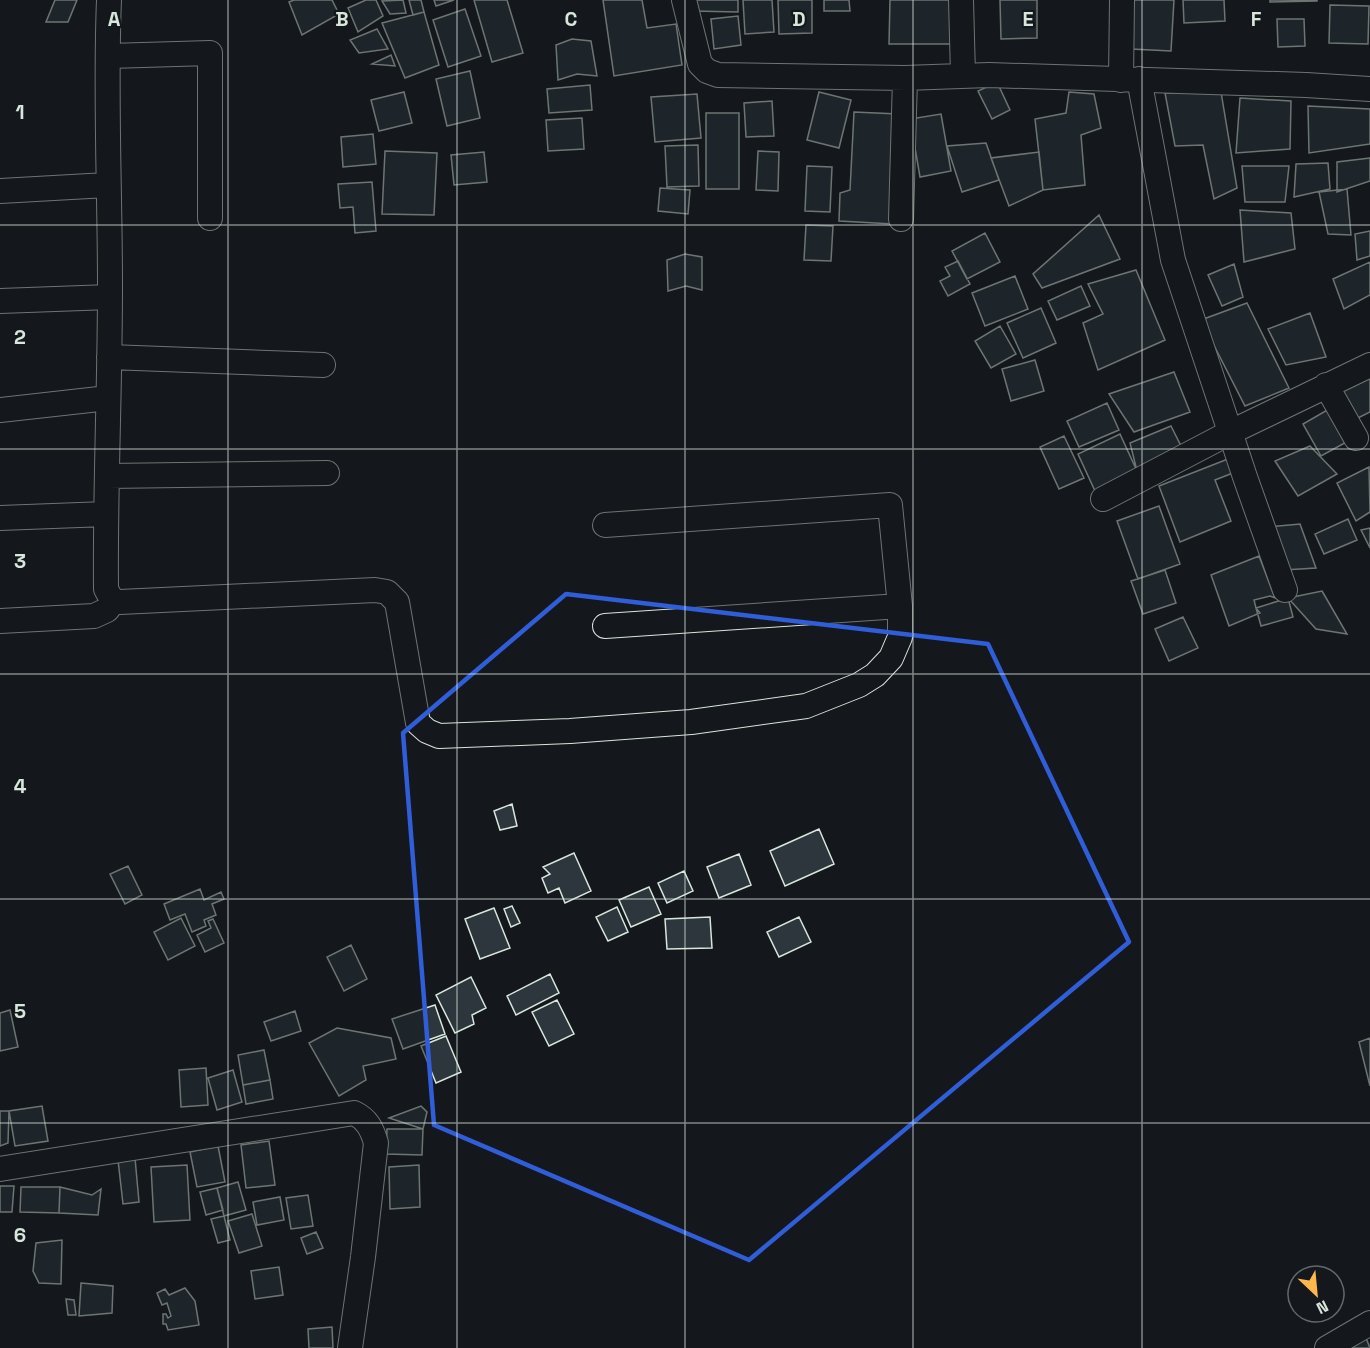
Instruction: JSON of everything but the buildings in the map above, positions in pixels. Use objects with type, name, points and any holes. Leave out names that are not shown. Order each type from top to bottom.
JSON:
[{"type":"street","points":[[109,0],[107,185],[110,297],[106,589],[114,601]]},
{"type":"street","points":[[684,0],[700,64],[707,71],[718,75],[905,78],[989,75],[1370,89]]},
{"type":"street","points":[[961,0],[963,75]]},
{"type":"street","points":[[1122,0],[1130,80],[1173,260],[1285,590]]},
{"type":"street","points":[[109,56],[210,53],[210,218]]},
{"type":"street","points":[[901,219],[905,78]]},
{"type":"street","points":[[0,191],[107,185]]},
{"type":"street","points":[[0,301],[110,297]]},
{"type":"street","points":[[109,357],[323,365]]},
{"type":"street","points":[[1102,499],[1231,432],[1370,365]]},
{"type":"street","points":[[1326,385],[1356,438]]},
{"type":"street","points":[[0,410],[108,398]]},
{"type":"street","points":[[107,476],[327,473]]},
{"type":"street","points":[[0,621],[94,616],[107,610],[114,601],[375,590],[387,592],[397,602],[418,723],[427,731],[439,736],[570,731],[691,722],[806,706],[859,685],[875,675],[891,658],[900,637],[900,606],[890,505],[605,525]]},
{"type":"street","points":[[0,518],[106,514]]},
{"type":"street","points":[[605,626],[900,606]]},
{"type":"street","points":[[0,1169],[354,1113],[362,1117],[373,1131],[376,1143],[350,1348]]},
{"type":"street","points":[[1327,1348],[1370,1323]]},
{"type":"highlighted area","points":[[566,594],[988,644],[1129,942],[749,1260],[434,1125],[403,733]]}]
